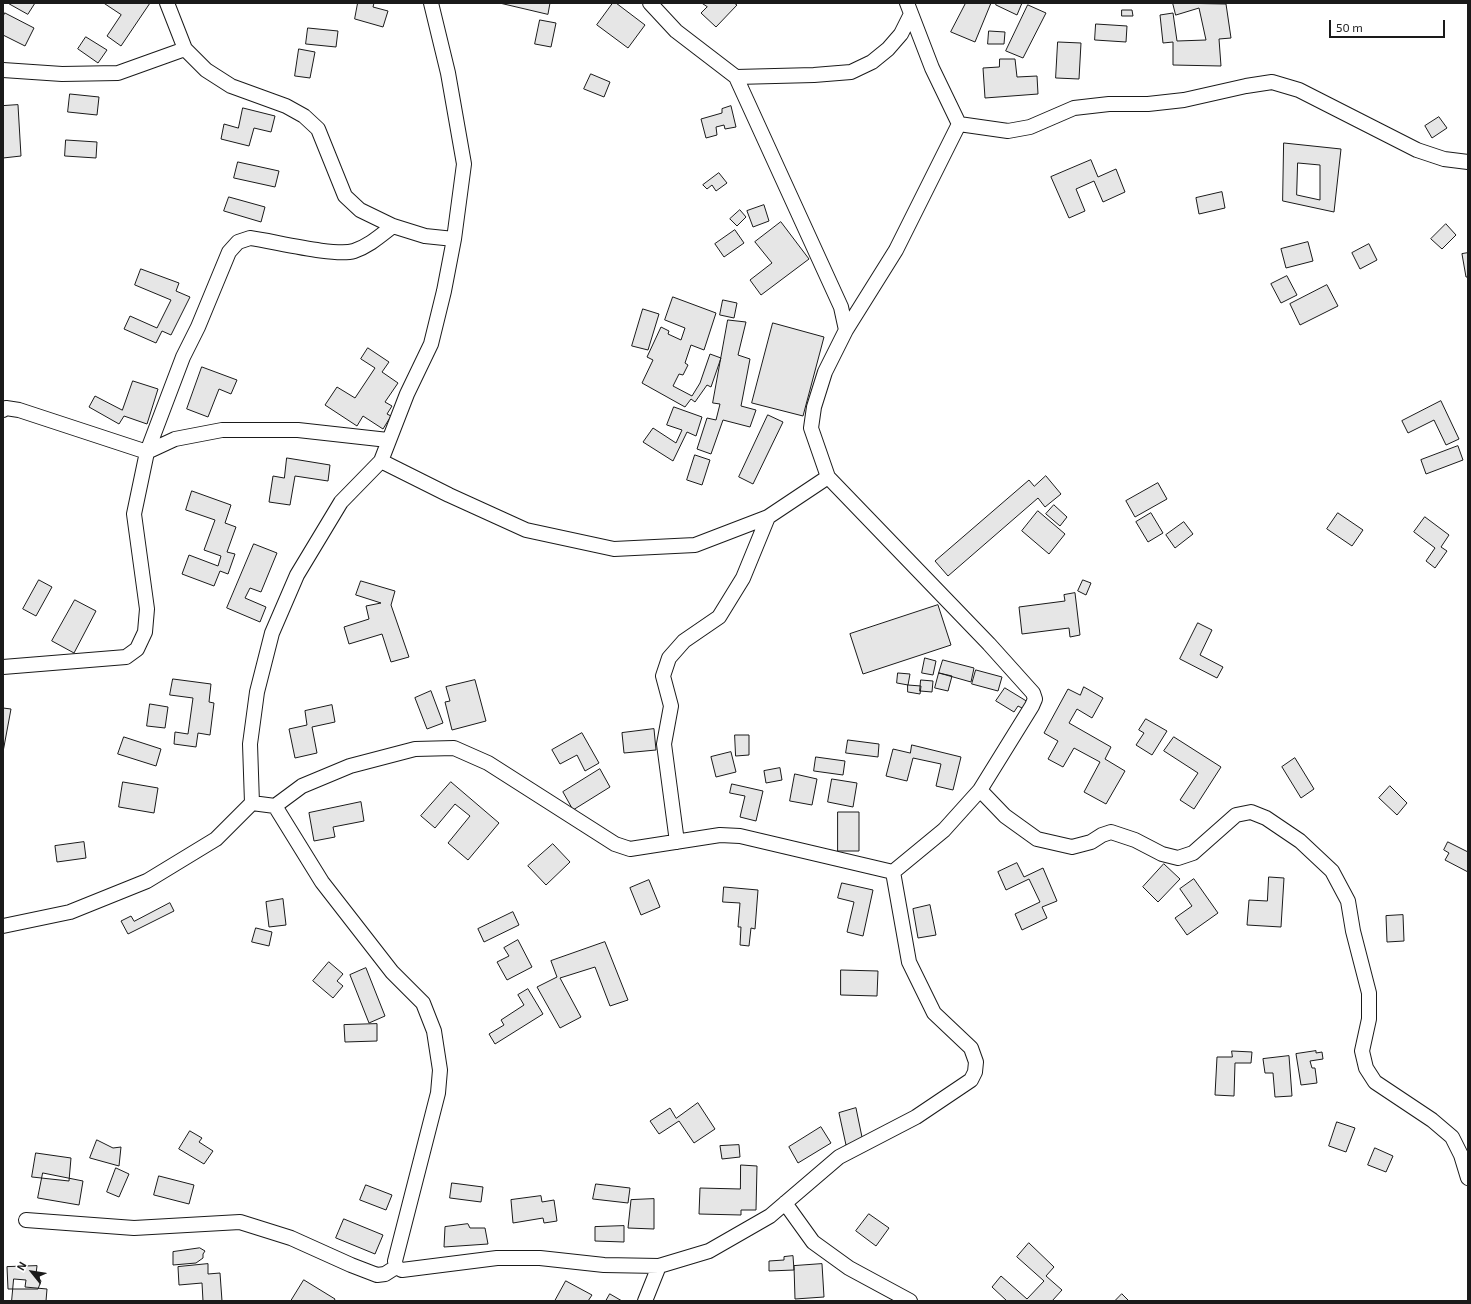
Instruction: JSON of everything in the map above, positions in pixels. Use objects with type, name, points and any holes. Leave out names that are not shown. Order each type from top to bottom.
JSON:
[{"type":"street","points":[[167,3],[185,49],[206,70],[231,86],[286,106],[304,116],[318,129],[344,196],[360,210],[393,226],[425,236],[454,239]]},
{"type":"street","points":[[3,926],[70,912],[147,880],[216,839],[252,802],[250,744],[257,692],[272,634],[297,575],[341,502],[380,461],[431,344],[444,291],[454,239],[464,164],[448,73],[431,3]]},
{"type":"street","points":[[650,3],[676,31],[736,77],[842,307],[846,330]]},
{"type":"street","points":[[736,77],[814,75],[851,72],[872,62],[888,49],[902,34],[909,8]]},
{"type":"street","points":[[909,8],[932,68],[959,124]]},
{"type":"street","points":[[3,70],[62,74],[118,72],[185,49]]},
{"type":"street","points":[[959,124],[1008,131],[1030,126],[1074,108],[1109,104],[1148,104],[1184,100],[1246,86],[1272,82],[1299,90],[1417,150],[1444,159],[1468,162]]},
{"type":"street","points":[[893,872],[944,830],[980,790],[1035,699],[1033,693],[984,639],[828,477],[811,428],[814,407],[825,372],[846,330],[896,250],[959,124]]},
{"type":"street","points":[[3,667],[126,657],[137,649],[145,632],[147,609],[134,514],[147,452],[183,357],[198,327],[230,252],[238,242],[250,238],[335,253],[352,251],[369,245],[393,226]]},
{"type":"street","points":[[3,410],[6,408],[19,410],[147,452],[175,439],[222,430],[298,430],[388,440]]},
{"type":"street","points":[[380,461],[449,495],[526,530],[614,549],[695,545],[768,517],[828,477]]},
{"type":"street","points":[[677,842],[664,744],[671,706],[663,676],[668,658],[684,641],[719,617],[743,578],[768,517]]},
{"type":"street","points":[[252,802],[275,806],[302,786],[350,766],[414,749],[454,748],[488,763],[615,844],[630,849],[720,835],[740,836],[893,872]]},
{"type":"street","points":[[980,790],[1005,816],[1037,839],[1072,847],[1091,842],[1102,835],[1111,832],[1135,840],[1162,854],[1178,858],[1193,853],[1236,815],[1251,812],[1266,818],[1300,841],[1332,871],[1348,901],[1353,931],[1369,993],[1369,1019],[1362,1051],[1366,1068],[1375,1082],[1432,1120],[1452,1137],[1461,1155],[1468,1178]]},
{"type":"street","points":[[275,806],[322,882],[392,972],[423,1003],[434,1031],[440,1070],[438,1093],[395,1261],[396,1267]]},
{"type":"street","points":[[396,1267],[402,1270],[497,1258],[540,1258],[604,1265],[659,1266],[709,1251],[770,1216],[839,1157],[916,1117],[971,1080],[975,1072],[976,1062],[971,1048],[934,1013],[909,962],[893,872]]},
{"type":"street","points":[[785,1203],[812,1242],[849,1268],[910,1301]]},
{"type":"street","points":[[26,1220],[134,1228],[240,1222],[291,1238],[351,1265],[378,1275],[385,1274],[396,1267]]},
{"type":"street","points":[[645,1301],[659,1266]]},
{"type":"building","points":[[8,3],[35,3],[28,14]]},
{"type":"building","points":[[104,3],[150,3],[121,46],[107,36],[121,15]]},
{"type":"building","points":[[358,3],[374,3],[373,7],[388,11],[383,27],[355,19]]},
{"type":"building","points":[[500,3],[550,3],[548,14]]},
{"type":"building","points":[[613,3],[616,3],[645,25],[628,48],[597,25]]},
{"type":"building","points":[[702,3],[734,3],[737,5],[716,27],[701,13],[707,7]]},
{"type":"building","points":[[966,3],[991,3],[975,42],[951,32]]},
{"type":"building","points":[[997,3],[1022,3],[1017,15],[996,5]]},
{"type":"building","points":[[1173,3],[1226,4],[1231,38],[1219,39],[1221,66],[1173,65],[1173,42],[1163,43],[1160,15],[1173,13],[1177,41],[1206,40],[1199,8],[1176,15]]},
{"type":"building","points":[[1028,5],[1046,13],[1023,58],[1006,51]]},
{"type":"building","points":[[1122,10],[1132,10],[1133,16],[1122,16]]},
{"type":"building","points":[[5,13],[34,28],[25,46],[3,35],[3,17]]},
{"type":"building","points":[[540,20],[556,23],[551,47],[535,44]]},
{"type":"building","points":[[1096,24],[1127,26],[1126,42],[1095,40]]},
{"type":"building","points":[[308,28],[338,31],[336,47],[306,44]]},
{"type":"building","points":[[989,31],[1005,32],[1004,44],[988,44]]},
{"type":"building","points":[[86,37],[107,50],[98,63],[78,49]]},
{"type":"building","points":[[1058,42],[1081,43],[1079,79],[1056,78]]},
{"type":"building","points":[[299,49],[315,52],[310,78],[295,76]]},
{"type":"building","points":[[1000,59],[1015,59],[1017,77],[1037,76],[1038,94],[985,98],[983,68],[999,67]]},
{"type":"building","points":[[591,74],[610,82],[604,97],[584,89]]},
{"type":"building","points":[[70,94],[99,97],[97,115],[68,112]]},
{"type":"building","points":[[18,105],[21,156],[3,158],[3,106]]},
{"type":"building","points":[[731,106],[736,127],[725,129],[724,125],[716,127],[717,135],[706,138],[701,119],[722,113],[722,109]]},
{"type":"building","points":[[243,108],[275,116],[271,132],[254,128],[249,146],[221,139],[224,124],[238,128]]},
{"type":"building","points":[[1439,117],[1447,128],[1432,138],[1425,126]]},
{"type":"building","points":[[66,140],[97,142],[96,158],[65,156]]},
{"type":"building","points":[[1284,143],[1341,149],[1334,212],[1283,201]],"holes":[[[1298,163],[1320,165],[1320,200],[1297,195]]]},
{"type":"building","points":[[1091,160],[1098,177],[1116,169],[1125,192],[1103,202],[1094,181],[1076,189],[1085,211],[1069,218],[1051,177]]},
{"type":"building","points":[[238,162],[279,171],[275,187],[234,178]]},
{"type":"building","points":[[719,173],[727,183],[716,191],[712,185],[707,189],[703,185]]},
{"type":"building","points":[[1222,192],[1225,208],[1199,214],[1196,198]]},
{"type":"building","points":[[229,197],[265,207],[261,222],[224,211]]},
{"type":"building","points":[[764,205],[769,221],[753,227],[747,211]]},
{"type":"building","points":[[740,210],[746,217],[737,226],[730,219]]},
{"type":"building","points":[[781,222],[809,259],[761,295],[750,280],[772,263],[755,242]]},
{"type":"building","points":[[1446,224],[1456,235],[1442,249],[1431,239]]},
{"type":"building","points":[[735,230],[744,243],[724,257],[715,244]]},
{"type":"building","points":[[1308,242],[1313,261],[1286,268],[1281,249]]},
{"type":"building","points":[[1369,244],[1377,260],[1360,269],[1352,253]]},
{"type":"building","points":[[1468,253],[1468,277],[1466,277],[1462,254]]},
{"type":"building","points":[[141,269],[179,283],[176,291],[190,297],[171,335],[162,331],[156,343],[124,329],[130,316],[157,328],[171,300],[135,285]]},
{"type":"building","points":[[1287,276],[1297,295],[1281,303],[1271,284]]},
{"type":"building","points":[[1327,285],[1338,306],[1300,325],[1290,304]]},
{"type":"building","points":[[673,297],[716,313],[704,350],[691,345],[685,363],[688,365],[683,375],[679,374],[673,386],[692,396],[700,383],[710,354],[721,358],[711,387],[707,385],[695,402],[691,399],[685,407],[642,383],[653,360],[647,357],[661,327],[669,331],[668,334],[681,340],[685,328],[665,320]]},
{"type":"building","points":[[723,300],[737,303],[734,318],[720,315]]},
{"type":"building","points":[[643,309],[659,314],[648,350],[632,346]]},
{"type":"building","points":[[728,320],[746,322],[738,355],[750,359],[741,406],[756,410],[750,427],[723,420],[711,454],[697,449],[707,418],[716,420],[720,404],[713,403]]},
{"type":"building","points":[[773,323],[824,337],[803,416],[752,403]]},
{"type":"building","points":[[368,348],[389,362],[382,372],[398,383],[385,402],[392,406],[387,414],[391,416],[383,429],[363,416],[357,426],[325,405],[337,387],[355,398],[375,368],[361,359]]},
{"type":"building","points":[[202,367],[237,380],[231,394],[219,389],[208,417],[187,409]]},
{"type":"building","points":[[133,381],[158,389],[147,424],[124,416],[119,424],[89,407],[95,396],[122,410]]},
{"type":"building","points":[[1441,401],[1459,439],[1446,445],[1434,420],[1408,433],[1402,421]]},
{"type":"building","points":[[674,407],[702,417],[696,436],[687,432],[673,461],[643,442],[653,428],[676,443],[682,430],[667,425]]},
{"type":"building","points":[[768,415],[783,422],[753,484],[739,477]]},
{"type":"building","points":[[1458,446],[1463,460],[1426,474],[1421,460]]},
{"type":"building","points":[[695,455],[710,460],[702,485],[687,480]]},
{"type":"building","points":[[287,458],[330,465],[328,481],[295,476],[290,505],[269,502],[273,476],[284,478]]},
{"type":"building","points":[[1046,476],[1061,494],[1045,507],[1038,498],[948,576],[935,561],[1029,480],[1034,486]]},
{"type":"building","points":[[1158,483],[1167,499],[1135,517],[1126,501]]},
{"type":"building","points":[[192,491],[231,505],[225,523],[236,527],[227,552],[235,554],[228,574],[220,571],[214,586],[182,574],[189,555],[218,566],[221,556],[204,550],[215,520],[186,510]]},
{"type":"building","points":[[1054,505],[1067,517],[1060,526],[1046,514]]},
{"type":"building","points":[[1038,511],[1065,534],[1049,554],[1022,531]]},
{"type":"building","points":[[1151,513],[1163,533],[1148,542],[1136,522]]},
{"type":"building","points":[[1338,513],[1363,530],[1352,546],[1327,529]]},
{"type":"building","points":[[1425,517],[1449,535],[1441,547],[1447,551],[1435,568],[1426,561],[1435,548],[1414,532]]},
{"type":"building","points":[[1184,522],[1193,534],[1175,548],[1166,535]]},
{"type":"building","points":[[254,544],[277,553],[261,592],[250,588],[245,598],[266,607],[260,622],[227,608]]},
{"type":"building","points":[[39,580],[52,587],[36,616],[23,609]]},
{"type":"building","points":[[1083,580],[1091,583],[1086,595],[1078,591]]},
{"type":"building","points":[[361,581],[395,591],[391,605],[409,657],[391,662],[382,634],[349,644],[344,627],[369,619],[366,606],[381,603],[356,595]]},
{"type":"building","points":[[1075,593],[1080,635],[1070,637],[1069,628],[1022,634],[1019,607],[1065,601],[1064,595]]},
{"type":"building","points":[[75,600],[96,611],[74,653],[52,641]]},
{"type":"building","points":[[938,605],[951,645],[863,674],[850,634]]},
{"type":"building","points":[[1198,623],[1212,630],[1200,655],[1223,667],[1217,678],[1180,659]]},
{"type":"building","points":[[925,658],[936,661],[933,675],[922,673]]},
{"type":"building","points":[[943,660],[974,668],[971,682],[939,673]]},
{"type":"building","points":[[976,670],[1002,677],[998,691],[972,684]]},
{"type":"building","points":[[898,673],[910,674],[908,685],[897,683]]},
{"type":"building","points":[[939,673],[952,676],[948,691],[935,688]]},
{"type":"building","points":[[173,679],[211,684],[209,702],[214,703],[210,735],[198,733],[196,747],[174,744],[175,732],[188,734],[193,698],[170,695]]},
{"type":"building","points":[[475,680],[486,721],[452,730],[445,702],[450,701],[446,687]]},
{"type":"building","points":[[921,680],[933,681],[932,692],[920,691]]},
{"type":"building","points":[[908,685],[921,686],[920,694],[908,692]]},
{"type":"building","points":[[1084,687],[1103,698],[1092,718],[1077,709],[1069,723],[1111,747],[1105,759],[1125,771],[1106,804],[1084,792],[1100,762],[1074,748],[1063,767],[1048,759],[1058,741],[1044,733],[1068,689],[1080,695]]},
{"type":"building","points":[[1005,688],[1028,702],[1024,709],[1018,706],[1014,712],[996,701]]},
{"type":"building","points":[[431,691],[443,723],[427,729],[415,698]]},
{"type":"building","points":[[150,704],[168,707],[165,728],[147,726]]},
{"type":"building","points":[[332,705],[335,722],[312,727],[317,753],[295,758],[289,729],[307,725],[305,711]]},
{"type":"building","points":[[3,708],[11,709],[3,752]]},
{"type":"building","points":[[1146,719],[1167,731],[1152,755],[1136,745],[1144,733],[1139,730]]},
{"type":"building","points":[[654,729],[656,750],[624,753],[622,733]]},
{"type":"building","points":[[582,733],[599,763],[585,771],[577,755],[560,764],[552,750]]},
{"type":"building","points":[[735,735],[749,735],[749,755],[736,756]]},
{"type":"building","points":[[124,737],[161,749],[156,766],[118,754]]},
{"type":"building","points":[[1174,737],[1221,767],[1194,809],[1180,800],[1198,773],[1164,751]]},
{"type":"building","points":[[848,740],[879,744],[878,757],[846,753]]},
{"type":"building","points":[[912,745],[961,757],[953,790],[936,786],[941,764],[913,758],[907,781],[886,776],[893,749],[910,753]]},
{"type":"building","points":[[731,752],[736,772],[716,777],[711,757]]},
{"type":"building","points":[[816,757],[845,761],[843,775],[814,771]]},
{"type":"building","points":[[1295,758],[1314,789],[1301,798],[1282,767]]},
{"type":"building","points":[[780,768],[782,780],[766,783],[764,771]]},
{"type":"building","points":[[600,769],[610,787],[573,810],[563,792]]},
{"type":"building","points":[[795,774],[817,779],[812,805],[790,801]]},
{"type":"building","points":[[832,779],[857,783],[853,807],[828,802]]},
{"type":"building","points":[[123,782],[158,788],[154,813],[119,807]]},
{"type":"building","points":[[451,782],[499,823],[468,860],[448,843],[470,816],[455,804],[435,828],[421,816]]},
{"type":"building","points":[[732,784],[763,791],[756,821],[740,817],[745,796],[730,793]]},
{"type":"building","points":[[1390,786],[1407,803],[1397,815],[1379,798]]},
{"type":"building","points":[[361,802],[364,821],[333,827],[335,837],[314,841],[309,813]]},
{"type":"building","points":[[838,812],[859,812],[859,851],[838,851]]},
{"type":"building","points":[[84,842],[86,858],[57,862],[55,846]]},
{"type":"building","points":[[1448,842],[1468,852],[1468,872],[1445,860],[1449,853],[1444,850]]},
{"type":"building","points":[[553,844],[570,862],[546,885],[528,866]]},
{"type":"building","points":[[1017,863],[1024,877],[1043,868],[1057,901],[1042,907],[1047,918],[1022,930],[1015,914],[1040,902],[1029,879],[1006,890],[998,872]]},
{"type":"building","points":[[1164,864],[1180,879],[1158,902],[1143,887]]},
{"type":"building","points":[[1269,877],[1284,878],[1281,927],[1247,925],[1249,900],[1267,901]]},
{"type":"building","points":[[1194,879],[1218,913],[1187,935],[1175,918],[1192,906],[1180,889]]},
{"type":"building","points":[[649,880],[660,907],[641,915],[630,888]]},
{"type":"building","points":[[842,883],[873,890],[863,936],[847,932],[854,902],[838,898]]},
{"type":"building","points":[[724,887],[758,890],[755,929],[751,928],[749,946],[740,945],[741,927],[738,927],[740,903],[723,902]]},
{"type":"building","points":[[283,899],[286,925],[269,927],[266,902]]},
{"type":"building","points":[[170,903],[174,911],[128,934],[121,921],[131,916],[134,921]]},
{"type":"building","points":[[930,905],[936,935],[918,938],[913,909]]},
{"type":"building","points":[[513,912],[519,925],[484,942],[478,929]]},
{"type":"building","points":[[1403,915],[1404,941],[1387,942],[1386,916]]},
{"type":"building","points":[[256,928],[272,932],[269,946],[252,942]]},
{"type":"building","points":[[518,940],[532,967],[507,980],[497,962],[509,956],[504,948]]},
{"type":"building","points":[[605,942],[628,1000],[610,1006],[595,967],[560,978],[581,1017],[560,1028],[537,987],[557,977],[551,961]]},
{"type":"building","points":[[329,962],[343,974],[337,981],[343,986],[333,998],[313,981]]},
{"type":"building","points":[[366,968],[385,1016],[369,1023],[350,975]]},
{"type":"building","points":[[841,970],[878,971],[877,996],[841,995]]},
{"type":"building","points":[[528,989],[543,1014],[495,1044],[489,1034],[504,1025],[501,1020],[524,1005],[518,995]]},
{"type":"building","points":[[377,1024],[377,1041],[345,1042],[344,1025]]},
{"type":"building","points":[[1232,1051],[1252,1052],[1251,1063],[1235,1063],[1234,1096],[1215,1095],[1217,1057],[1232,1057]]},
{"type":"building","points":[[1316,1051],[1316,1053],[1322,1052],[1323,1059],[1310,1061],[1312,1068],[1315,1068],[1317,1083],[1301,1085],[1296,1054]]},
{"type":"building","points":[[1289,1056],[1292,1096],[1275,1097],[1273,1073],[1265,1073],[1263,1059]]},
{"type":"building","points":[[698,1103],[715,1129],[694,1143],[679,1121],[659,1134],[650,1121],[670,1108],[676,1118]]},
{"type":"building","points":[[856,1108],[863,1142],[846,1145],[839,1113]]},
{"type":"building","points":[[1337,1122],[1355,1128],[1346,1152],[1329,1146]]},
{"type":"building","points":[[821,1127],[831,1143],[798,1163],[789,1147]]},
{"type":"building","points":[[190,1131],[202,1138],[199,1142],[213,1151],[204,1164],[179,1149]]},
{"type":"building","points":[[97,1140],[113,1148],[121,1147],[119,1166],[90,1158]]},
{"type":"building","points":[[739,1145],[740,1157],[722,1159],[720,1146]]},
{"type":"building","points":[[1375,1148],[1393,1156],[1386,1172],[1368,1165]]},
{"type":"building","points":[[36,1153],[71,1158],[69,1181],[32,1177]]},
{"type":"building","points":[[741,1165],[757,1166],[756,1210],[741,1210],[741,1215],[699,1214],[700,1188],[740,1189]]},
{"type":"building","points":[[116,1168],[129,1174],[119,1197],[107,1192]]},
{"type":"building","points":[[43,1173],[83,1181],[79,1205],[38,1198]]},
{"type":"building","points":[[159,1176],[194,1185],[189,1204],[154,1195]]},
{"type":"building","points":[[452,1183],[483,1187],[481,1202],[450,1198]]},
{"type":"building","points":[[596,1184],[630,1188],[628,1203],[593,1199]]},
{"type":"building","points":[[366,1185],[392,1195],[386,1210],[360,1200]]},
{"type":"building","points":[[541,1196],[542,1202],[554,1200],[557,1221],[544,1223],[543,1218],[513,1223],[511,1200]]},
{"type":"building","points":[[654,1199],[654,1229],[628,1228],[631,1200]]},
{"type":"building","points":[[869,1214],[889,1228],[876,1246],[856,1231]]},
{"type":"building","points":[[344,1219],[383,1235],[375,1254],[336,1238]]},
{"type":"building","points":[[468,1224],[470,1228],[485,1228],[488,1244],[444,1247],[445,1227]]},
{"type":"building","points":[[624,1226],[624,1242],[595,1241],[595,1227]]},
{"type":"building","points":[[1029,1243],[1054,1267],[1046,1276],[1062,1290],[1052,1301],[1007,1301],[992,1287],[1001,1276],[1027,1299],[1044,1281],[1017,1257]]},
{"type":"building","points":[[200,1248],[205,1251],[203,1258],[196,1263],[173,1265],[173,1252]]},
{"type":"building","points":[[793,1256],[794,1270],[769,1271],[769,1261],[784,1260],[784,1257]]},
{"type":"building","points":[[208,1264],[208,1274],[220,1273],[222,1301],[203,1301],[202,1283],[179,1285],[178,1267]]},
{"type":"building","points":[[822,1264],[824,1297],[795,1299],[794,1266]]},
{"type":"building","points":[[37,1266],[36,1274],[41,1281],[38,1289],[8,1289],[7,1267]]},
{"type":"building","points":[[14,1279],[26,1280],[25,1287],[47,1289],[46,1301],[12,1301]]},
{"type":"building","points":[[304,1280],[335,1299],[334,1301],[291,1301]]},
{"type":"building","points":[[566,1281],[592,1295],[588,1301],[555,1301]]},
{"type":"building","points":[[610,1294],[622,1301],[606,1301]]},
{"type":"building","points":[[1122,1294],[1129,1301],[1115,1301]]}]
